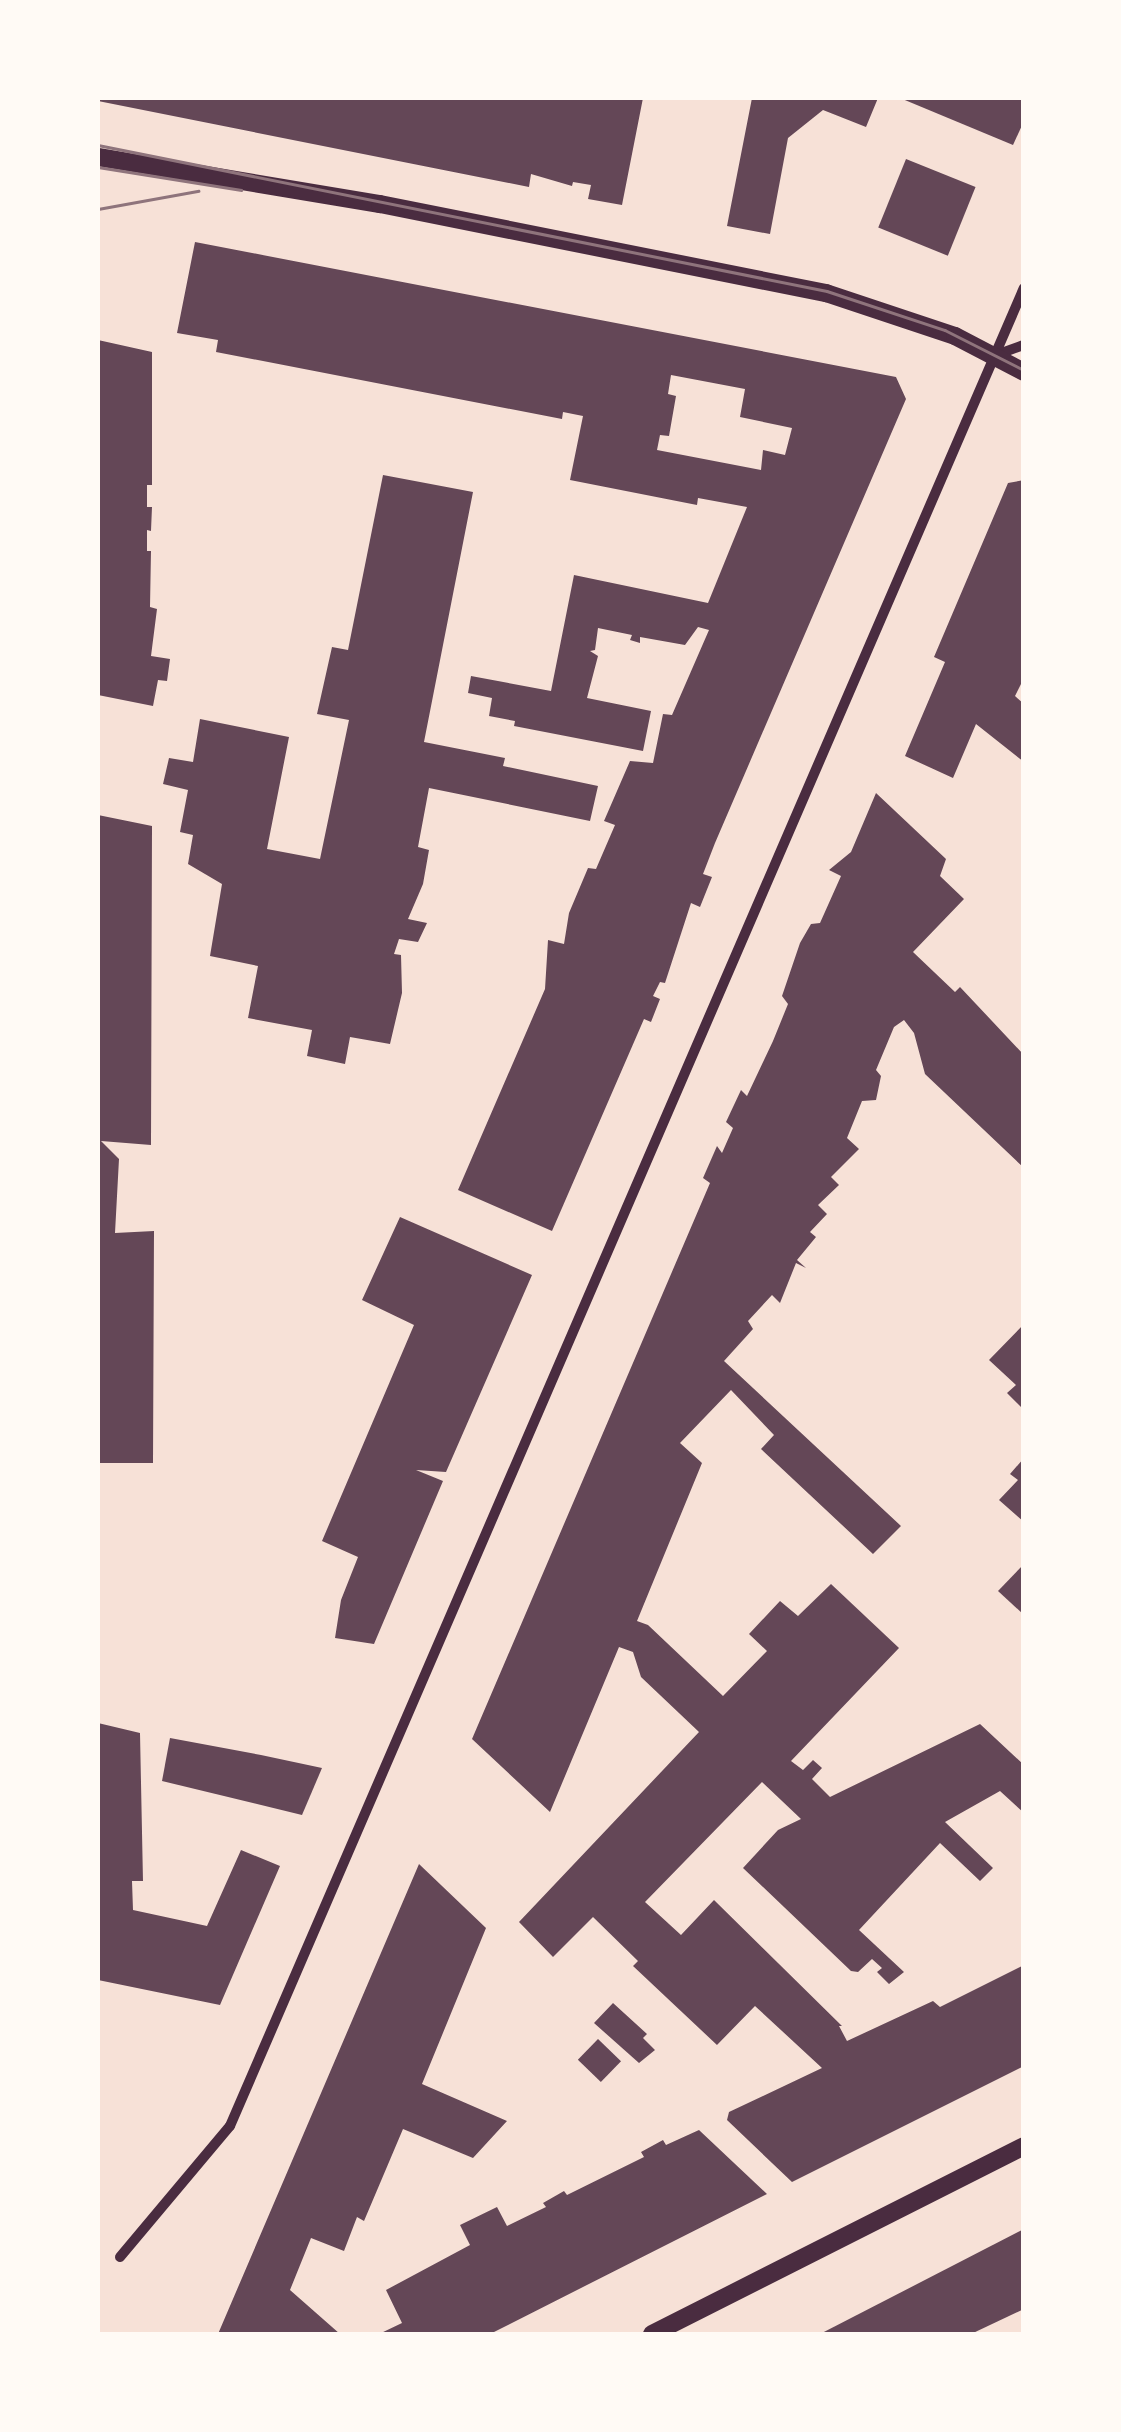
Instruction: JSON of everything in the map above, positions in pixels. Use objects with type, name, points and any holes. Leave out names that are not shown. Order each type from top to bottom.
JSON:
[{"type":"street","points":[[98,156],[380,204],[826,293],[955,336],[1024,372]]},
{"type":"street","points":[[120,2257],[230,2126],[1024,288]]},
{"type":"street","points":[[996,355],[1024,345]]},
{"type":"street","points":[[652,2334],[1024,2146]]},
{"type":"building","points":[[98,98],[643,98],[622,205],[588,199],[591,185],[573,182],[572,186],[531,174],[529,187]]},
{"type":"building","points":[[752,98],[878,98],[866,127],[823,110],[788,138],[770,234],[727,226]]},
{"type":"building","points":[[900,98],[1024,98],[1024,121],[1013,145]]},
{"type":"building","points":[[906,159],[976,187],[948,256],[878,228]]},
{"type":"building","points":[[195,242],[896,377],[906,399],[715,843],[703,874],[712,877],[700,907],[691,903],[665,983],[660,982],[653,996],[660,999],[651,1022],[644,1019],[552,1231],[458,1190],[545,989],[548,940],[564,944],[569,913],[588,868],[596,869],[615,825],[604,821],[630,761],[653,763],[663,714],[672,715],[709,630],[698,627],[685,645],[640,637],[640,643],[630,640],[632,635],[598,628],[595,650],[590,651],[598,656],[587,698],[651,711],[643,751],[514,726],[515,721],[489,716],[492,698],[468,693],[471,676],[551,691],[574,575],[708,603],[747,507],[698,498],[697,505],[570,480],[583,416],[563,412],[562,419],[216,352],[218,340],[177,333]],"holes":[[[671,375],[745,389],[740,417],[792,428],[785,455],[763,450],[761,470],[657,450],[660,435],[669,436],[676,396],[668,394]]]},
{"type":"building","points":[[98,340],[152,352],[152,485],[147,485],[147,507],[152,507],[147,551],[151,551],[150,607],[157,609],[151,656],[170,659],[167,681],[158,680],[153,706],[98,695]]},
{"type":"building","points":[[383,475],[473,492],[424,742],[505,758],[503,766],[598,786],[590,821],[429,788],[418,847],[429,850],[423,884],[408,919],[427,923],[418,942],[399,939],[394,954],[401,955],[402,993],[390,1044],[350,1037],[345,1064],[307,1056],[312,1030],[248,1018],[258,966],[210,956],[222,884],[188,864],[193,835],[180,832],[188,790],[163,784],[169,758],[193,762],[200,719],[289,737],[267,849],[320,859],[349,720],[317,714],[332,647],[348,650]]},
{"type":"building","points":[[1024,480],[1024,678],[1015,696],[1024,704],[1024,762],[976,724],[953,778],[905,756],[945,662],[934,657],[1008,483]]},
{"type":"building","points":[[876,793],[946,859],[940,876],[964,899],[913,952],[955,992],[960,987],[1024,1055],[1024,1168],[925,1074],[914,1033],[904,1020],[894,1027],[876,1070],[881,1076],[876,1100],[862,1101],[847,1138],[859,1149],[831,1177],[839,1185],[818,1205],[827,1214],[810,1232],[816,1237],[797,1260],[806,1268],[796,1263],[780,1303],[772,1295],[748,1321],[753,1329],[724,1361],[901,1526],[873,1554],[761,1449],[774,1435],[731,1390],[680,1443],[702,1463],[637,1621],[648,1625],[723,1696],[767,1651],[749,1634],[780,1601],[798,1616],[831,1584],[899,1648],[791,1761],[803,1770],[813,1760],[822,1768],[812,1779],[830,1797],[980,1724],[1024,1765],[1024,1813],[1000,1791],[945,1822],[993,1868],[980,1881],[940,1843],[859,1930],[904,1972],[889,1984],[877,1972],[882,1968],[872,1959],[858,1972],[851,1971],[743,1868],[778,1830],[801,1819],[762,1782],[645,1902],[681,1935],[714,1900],[842,2026],[847,2041],[933,2001],[940,2007],[1024,1965],[1024,2066],[792,2182],[727,2120],[729,2112],[822,2068],[755,2006],[717,2045],[633,1966],[638,1961],[593,1917],[553,1957],[519,1922],[699,1732],[641,1677],[633,1652],[619,1647],[550,1812],[472,1739],[710,1183],[703,1178],[717,1146],[722,1153],[733,1128],[726,1122],[741,1090],[747,1096],[773,1041],[788,1004],[782,996],[800,943],[811,924],[820,923],[841,876],[829,870],[851,852]]},
{"type":"building","points":[[98,815],[152,826],[151,1145],[101,1141],[119,1159],[115,1233],[154,1231],[153,1463],[98,1463]]},
{"type":"building","points":[[400,1217],[532,1275],[446,1472],[416,1470],[443,1481],[374,1644],[335,1638],[341,1600],[358,1557],[322,1541],[414,1325],[362,1300]]},
{"type":"building","points":[[1024,1324],[1024,1410],[1007,1393],[1016,1385],[989,1360]]},
{"type":"building","points":[[1024,1458],[1024,1522],[999,1500],[1018,1480],[1010,1474]]},
{"type":"building","points":[[1024,1564],[1024,1615],[998,1591]]},
{"type":"building","points":[[98,1723],[140,1733],[143,1881],[132,1881],[133,1910],[207,1926],[241,1850],[280,1866],[220,2005],[98,1980]]},
{"type":"building","points":[[170,1738],[322,1768],[302,1815],[162,1781]]},
{"type":"building","points":[[419,1864],[486,1928],[422,2084],[507,2121],[473,2158],[403,2129],[364,2221],[357,2217],[344,2251],[311,2238],[290,2290],[340,2334],[218,2334]]},
{"type":"building","points":[[613,2003],[647,2034],[643,2038],[655,2050],[639,2063],[594,2023]]},
{"type":"building","points":[[598,2039],[621,2061],[601,2082],[578,2060]]},
{"type":"building","points":[[699,2130],[767,2194],[490,2334],[379,2334],[402,2323],[386,2290],[470,2245],[460,2225],[497,2207],[507,2226],[546,2207],[543,2203],[564,2191],[567,2195],[644,2157],[641,2152],[663,2140],[666,2145]]},
{"type":"building","points":[[1024,2229],[1024,2309],[971,2334],[820,2334]]},
{"type":"tram line","points":[[98,145],[827,291],[945,330],[1024,370]]},
{"type":"tram line","points":[[98,167],[241,190]]},
{"type":"tram line","points":[[98,209],[198,191]]}]
